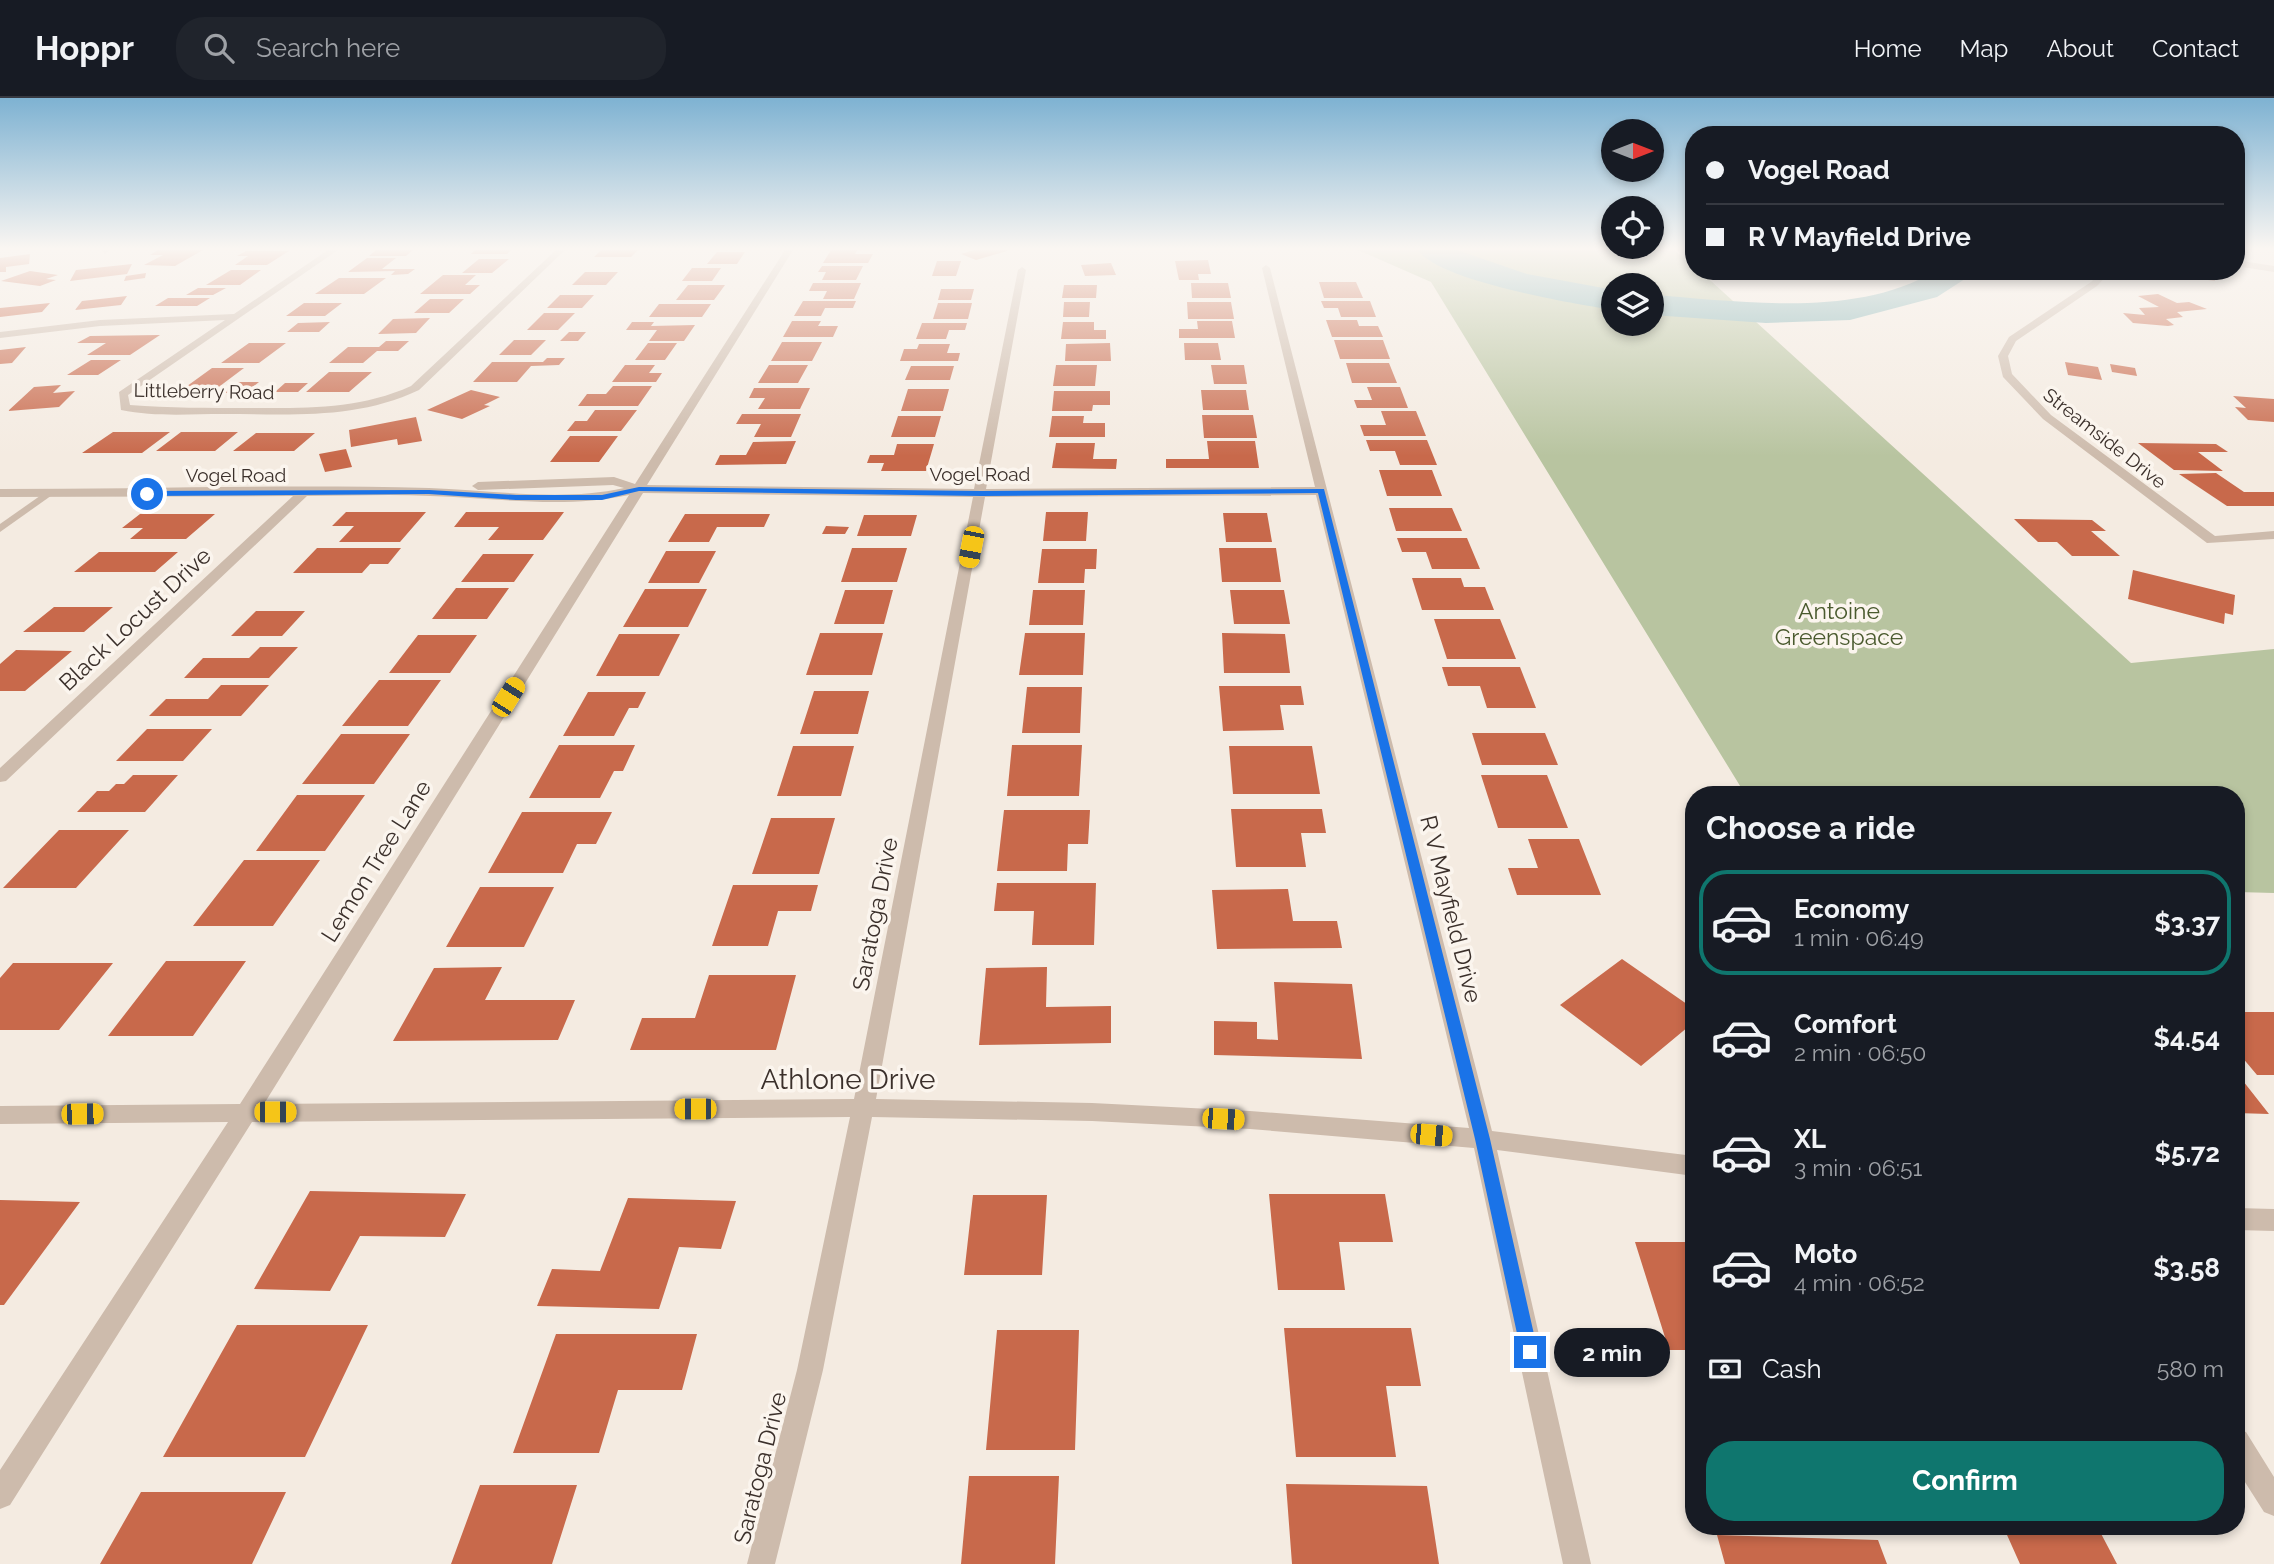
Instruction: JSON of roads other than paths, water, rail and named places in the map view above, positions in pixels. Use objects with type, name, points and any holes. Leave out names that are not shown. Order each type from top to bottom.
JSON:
[{"type":"street","points":[[0,335],[100,323],[202,318]]},
{"type":"street","name":"Littleberry Road","points":[[231,318],[123,394],[125,408],[162,411],[342,411],[383,403],[415,388],[489,318]]},
{"type":"street","name":"Lemon Tree Lane","points":[[0,1495],[247,1112],[746,318]]},
{"type":"street","name":"Saratoga Drive","points":[[761,1564],[810,1370],[863,1108],[1013,318]]},
{"type":"street","name":"R V Mayfield Drive","points":[[1278,318],[1483,1139],[1577,1564]]},
{"type":"street","name":"Streamside Drive","points":[[2043,318],[2012,339],[2003,356],[2007,375],[2047,418],[2212,540],[2274,535]]},
{"type":"street","name":"Vogel Road","points":[[0,494],[429,492],[516,497],[602,497],[639,489],[981,493],[1321,491]]},
{"type":"street","name":"Black Locust Drive","points":[[0,777],[302,494]]},
{"type":"street","name":"Athlone Drive","points":[[0,1115],[863,1108],[1092,1112],[1250,1120],[1483,1139],[1685,1165]]},
{"type":"street","points":[[2245,1219],[2274,1220]]},
{"type":"street","points":[[2245,1456],[2274,1502]]},
{"type":"lane","points":[[0,530],[50,493]]},
{"type":"lane","points":[[0,516],[19,516]]},
{"type":"park label","name":"Antoine Greenspace","points":[[1839,624]]}]
